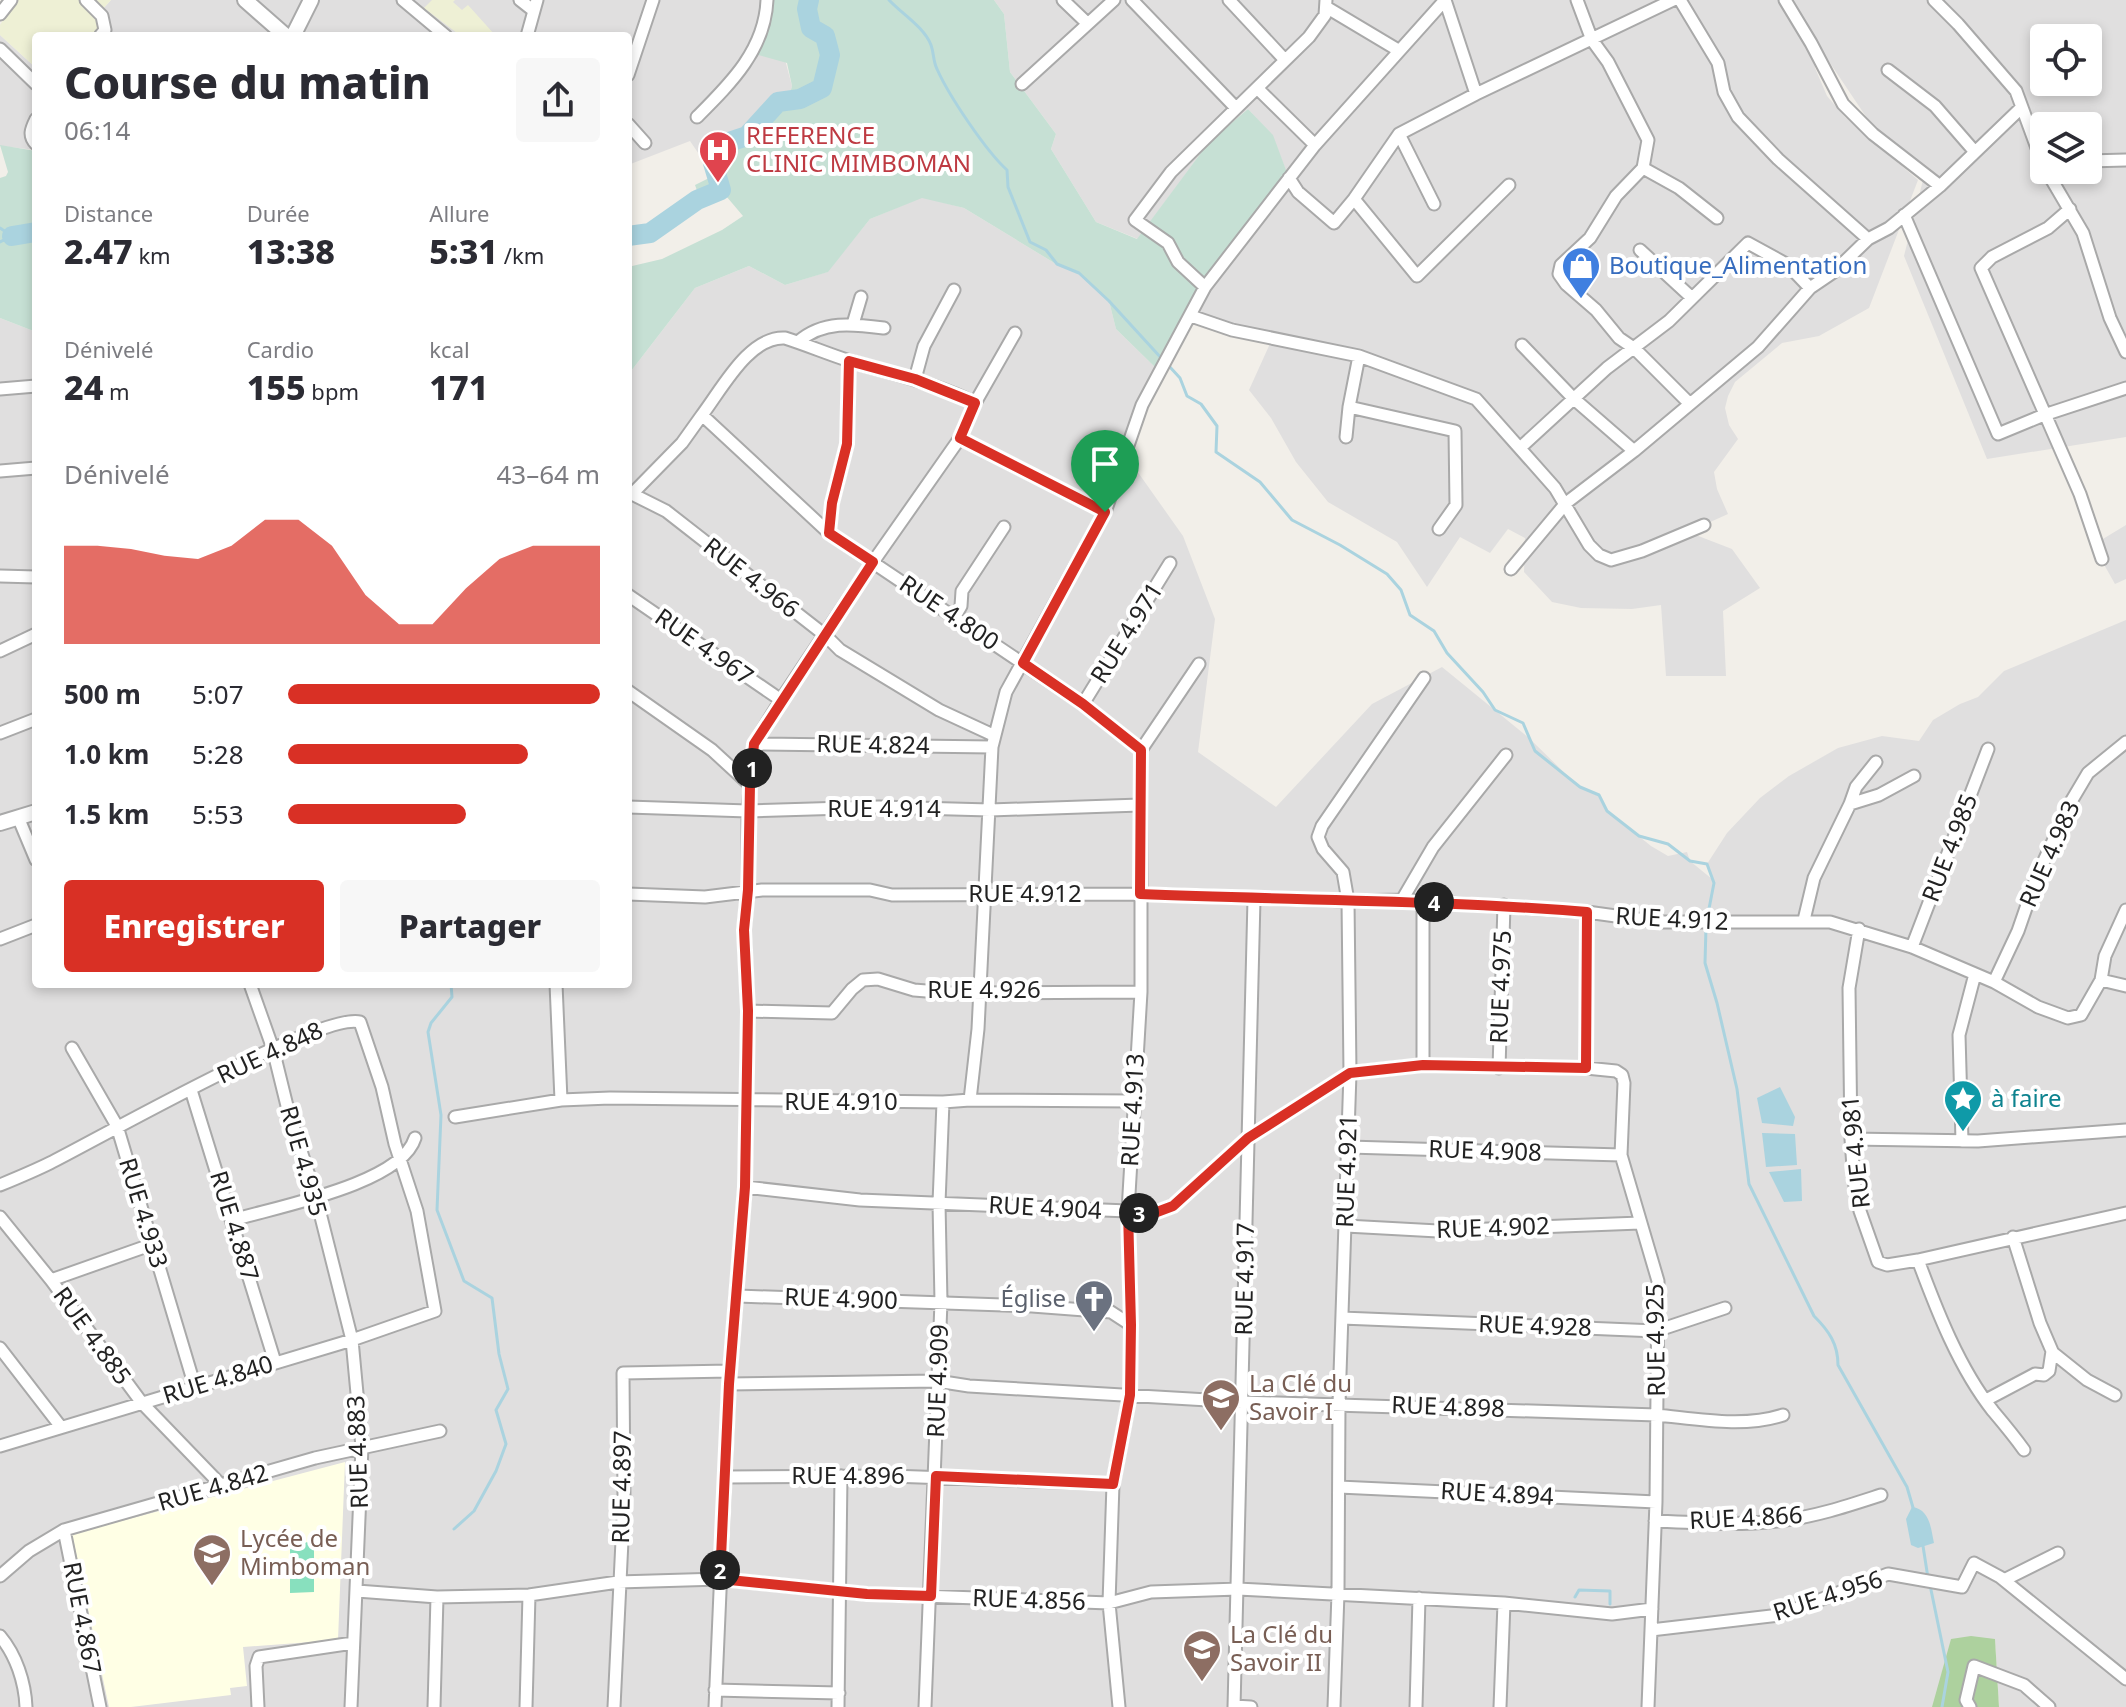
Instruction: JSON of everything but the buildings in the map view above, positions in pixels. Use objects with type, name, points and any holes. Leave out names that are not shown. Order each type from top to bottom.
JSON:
[{"type":"street","points":[[0,14],[11,0]]},
{"type":"street","points":[[86,0],[102,16],[103,32]]},
{"type":"street","points":[[245,0],[281,32]]},
{"type":"street","points":[[295,32],[311,0]]},
{"type":"street","points":[[403,0],[441,32]]},
{"type":"street","points":[[520,0],[536,6],[528,32]]},
{"type":"street","points":[[632,63],[653,0]]},
{"type":"street","points":[[697,117],[733,82],[751,53],[766,13],[767,0]]},
{"type":"street","points":[[1063,0],[1087,23]]},
{"type":"street","points":[[1022,84],[1114,0]]},
{"type":"street","points":[[1132,0],[1236,108]]},
{"type":"street","points":[[1229,0],[1285,60]]},
{"type":"street","points":[[970,1100],[980,992],[992,741],[1006,692],[1105,512],[1142,405],[1205,287],[1315,145],[1445,0],[1476,94]]},
{"type":"street","points":[[1577,0],[1592,40],[1608,62],[1648,140],[1643,168],[1616,196],[1590,238],[1570,255],[1559,270],[1566,284],[1689,403]]},
{"type":"street","points":[[1289,178],[1298,192],[1334,223],[1399,134],[1673,0]]},
{"type":"street","points":[[1680,0],[1718,63],[1724,92],[1738,117],[1778,159],[1868,239]]},
{"type":"street","points":[[1785,0],[1843,104],[1864,126],[1940,186]]},
{"type":"street","points":[[1934,0],[2016,91],[2030,131]]},
{"type":"street","points":[[1205,287],[1178,262],[1168,243],[1135,220],[1171,172],[1323,19],[1326,4],[1398,50]]},
{"type":"street","points":[[0,49],[32,80]]},
{"type":"street","points":[[1888,70],[1935,106],[1975,152]]},
{"type":"street","points":[[1257,88],[1315,145]]},
{"type":"street","points":[[1511,569],[1566,503],[1634,451],[1758,347],[1810,288],[1835,271],[1868,239],[1889,228],[1940,186],[2021,108]]},
{"type":"street","points":[[632,128],[645,143]]},
{"type":"street","points":[[1399,134],[1434,204]]},
{"type":"street","points":[[2102,161],[2126,160]]},
{"type":"street","points":[[1643,168],[1679,188],[1717,218]]},
{"type":"street","points":[[2055,184],[2083,233],[2110,318],[2126,352]]},
{"type":"street","points":[[1354,199],[1417,276],[1509,185]]},
{"type":"street","points":[[2070,209],[2048,228],[1992,257],[1981,268],[2080,494],[2102,559]]},
{"type":"street","points":[[1904,215],[1950,317],[1995,431],[2003,434],[2044,415],[2126,388]]},
{"type":"street","points":[[1520,448],[1573,398],[1635,349],[1748,243],[1788,265],[1810,288]]},
{"type":"street","points":[[1640,250],[1691,297]]},
{"type":"street","points":[[915,379],[924,346],[954,290]]},
{"type":"street","points":[[853,324],[861,297]]},
{"type":"street","points":[[1191,316],[1232,330],[1359,356],[1476,399],[1566,503],[1589,545],[1599,555],[1611,560],[1642,551],[1704,525]]},
{"type":"street","points":[[798,342],[830,325],[884,328]]},
{"type":"street","points":[[715,1707],[729,1378],[745,1187],[748,1011],[744,930],[754,744],[873,562],[960,438],[975,403],[1015,333]]},
{"type":"street","points":[[632,492],[682,443],[750,352],[761,342],[775,337],[915,379],[975,403]]},
{"type":"street","points":[[1522,345],[1573,398],[1634,451]]},
{"type":"street","points":[[1346,437],[1359,356]]},
{"type":"street","points":[[829,533],[832,503],[847,444],[849,361]]},
{"type":"street","points":[[0,389],[32,386]]},
{"type":"street","points":[[1349,407],[1455,431],[1456,505],[1439,529]]},
{"type":"street","name":"RUE 4.800","points":[[702,415],[829,533],[1083,704],[1141,750]]},
{"type":"street","points":[[960,438],[1105,512]]},
{"type":"street","points":[[0,471],[32,468]]},
{"type":"street","name":"RUE 4.966","points":[[632,495],[666,511],[840,650],[992,741]]},
{"type":"street","points":[[954,618],[961,606],[962,591],[1004,527]]},
{"type":"street","name":"RUE 4.971","points":[[1083,704],[1170,563]]},
{"type":"street","points":[[0,576],[32,577]]},
{"type":"street","points":[[0,586],[18,577]]},
{"type":"street","name":"RUE 4.967","points":[[632,598],[781,700]]},
{"type":"street","points":[[0,651],[32,636]]},
{"type":"street","points":[[1140,894],[1141,750],[1199,664]]},
{"type":"street","name":"RUE 4.921","points":[[1334,1707],[1339,1404],[1349,1147],[1348,901],[1343,872],[1323,849],[1318,837],[1322,826],[1424,678]]},
{"type":"street","points":[[632,694],[712,750],[750,785]]},
{"type":"street","points":[[0,733],[32,721]]},
{"type":"street","name":"RUE 4.824","points":[[754,744],[992,741]]},
{"type":"street","name":"RUE 4.983","points":[[1994,982],[2072,800],[2088,773],[2126,742]]},
{"type":"street","name":"RUE 4.985","points":[[1912,947],[1988,749]]},
{"type":"street","points":[[1402,900],[1433,847],[1506,755]]},
{"type":"street","points":[[1804,920],[1814,878],[1856,787],[1876,762]]},
{"type":"street","points":[[1850,804],[1879,795],[1914,776]]},
{"type":"street","name":"RUE 4.914","points":[[632,807],[748,811],[879,807],[990,810],[1140,805]]},
{"type":"street","points":[[0,823],[32,813]]},
{"type":"street","points":[[18,817],[32,850]]},
{"type":"street","name":"RUE 4.912","points":[[632,894],[705,897],[748,890],[870,890],[892,895],[1140,894],[1402,900],[1587,912],[1659,922],[1830,922],[1912,947],[1994,982],[2038,1007],[2068,1018],[2081,1015],[2101,980],[2105,956],[2126,910]]},
{"type":"street","name":"RUE 4.913","points":[[1119,1707],[1109,1603],[1113,1484],[1130,1395],[1128,1211],[1141,992],[1140,894]]},
{"type":"street","name":"RUE 4.917","points":[[1234,1706],[1254,899]]},
{"type":"street","points":[[1423,902],[1423,1065]]},
{"type":"street","name":"RUE 4.975","points":[[1499,1068],[1504,905]]},
{"type":"street","points":[[1586,1068],[1587,912]]},
{"type":"street","points":[[0,939],[32,927]]},
{"type":"street","name":"RUE 4.981","points":[[1859,929],[1849,988],[1851,1139],[1860,1211],[1878,1262],[1887,1265],[1918,1260],[2126,1213]]},
{"type":"street","points":[[1962,1141],[1959,1035],[1975,974]]},
{"type":"street","name":"RUE 4.926","points":[[748,1011],[832,1013],[863,980],[878,979],[914,990],[1141,992]]},
{"type":"street","points":[[2101,980],[2126,986]]},
{"type":"street","name":"RUE 4.935","points":[[251,988],[273,1049],[289,1114],[316,1197],[352,1340]]},
{"type":"street","points":[[556,988],[561,1100]]},
{"type":"street","name":"RUE 4.848","points":[[0,1185],[273,1049],[330,1025],[351,1020],[360,1022],[417,1211],[435,1311]]},
{"type":"street","name":"RUE 4.933","points":[[72,1048],[117,1126],[195,1387]]},
{"type":"street","name":"RUE 4.904","points":[[745,1187],[860,1200],[1128,1211],[1149,1215],[1173,1206],[1248,1138],[1350,1073],[1423,1065],[1586,1068]]},
{"type":"street","name":"RUE 4.925","points":[[1586,1068],[1616,1071],[1622,1075],[1621,1155],[1658,1281],[1656,1502],[1648,1707]]},
{"type":"street","name":"RUE 4.887","points":[[191,1090],[275,1362]]},
{"type":"street","name":"RUE 4.910","points":[[455,1117],[561,1100],[690,1097],[746,1101],[1133,1101]]},
{"type":"street","name":"RUE 4.909","points":[[925,1707],[936,1476],[943,1102]]},
{"type":"street","points":[[1851,1139],[1962,1141],[2126,1130]]},
{"type":"street","points":[[233,1220],[346,1189],[401,1160],[412,1149],[415,1138]]},
{"type":"street","name":"RUE 4.908","points":[[1349,1147],[1621,1155]]},
{"type":"street","name":"RUE 4.885","points":[[0,1217],[142,1403],[222,1486]]},
{"type":"street","name":"RUE 4.902","points":[[1346,1226],[1438,1231],[1640,1223]]},
{"type":"street","points":[[1986,1400],[2035,1374],[2044,1375],[2049,1371],[2052,1352],[2013,1237]]},
{"type":"street","points":[[51,1280],[153,1244]]},
{"type":"street","points":[[1918,1260],[1946,1332],[1986,1400],[2024,1450]]},
{"type":"street","name":"RUE 4.900","points":[[738,1296],[941,1302],[1111,1312],[1131,1325]]},
{"type":"street","name":"RUE 4.928","points":[[1342,1318],[1656,1331],[1725,1308]]},
{"type":"street","name":"RUE 4.840","points":[[0,1446],[352,1340],[435,1311]]},
{"type":"street","name":"RUE 4.883","points":[[351,1707],[362,1447],[352,1340]]},
{"type":"street","points":[[0,1348],[61,1427]]},
{"type":"street","points":[[2052,1352],[2087,1380],[2115,1395]]},
{"type":"street","name":"RUE 4.897","points":[[614,1707],[624,1499],[623,1373],[729,1378]]},
{"type":"street","name":"RUE 4.898","points":[[729,1378],[937,1381],[969,1386],[1242,1402],[1657,1415],[1757,1422],[1783,1415]]},
{"type":"street","name":"RUE 4.842","points":[[0,1576],[29,1551],[64,1530],[315,1458],[440,1431]]},
{"type":"street","points":[[838,1707],[842,1590],[841,1476]]},
{"type":"street","name":"RUE 4.896","points":[[726,1477],[936,1476],[1113,1484]]},
{"type":"street","name":"RUE 4.894","points":[[1339,1487],[1656,1502]]},
{"type":"street","name":"RUE 4.866","points":[[1655,1521],[1729,1524],[1785,1520],[1825,1513],[1881,1495]]},
{"type":"street","name":"RUE 4.867","points":[[64,1530],[100,1707]]},
{"type":"street","points":[[2004,1580],[2058,1553]]},
{"type":"street","name":"RUE 4.956","points":[[1651,1630],[1780,1615],[1888,1574],[1962,1587],[1974,1563],[2004,1580],[2126,1679]]},
{"type":"street","name":"RUE 4.856","points":[[357,1591],[437,1597],[529,1595],[618,1582],[720,1579],[867,1594],[1109,1603],[1151,1592],[1238,1589],[1504,1603],[1612,1614],[1652,1609]]},
{"type":"street","points":[[526,1707],[529,1595]]},
{"type":"street","points":[[434,1707],[437,1597]]},
{"type":"street","points":[[1416,1707],[1419,1598]]},
{"type":"street","points":[[1500,1707],[1504,1603]]},
{"type":"street","points":[[0,1636],[16,1662],[26,1707]]},
{"type":"street","points":[[258,1707],[256,1666],[259,1657],[353,1643]]},
{"type":"street","points":[[1970,1707],[1966,1700],[1974,1666],[2024,1685],[2049,1707]]},
{"type":"street","points":[[715,1690],[839,1693]]},
{"type":"street","points":[[1234,1706],[1251,1707]]},
{"type":"shaded area","points":[[15,0],[111,0],[101,11],[99,32],[32,32],[32,64],[0,35],[0,25]]},
{"type":"shaded area","points":[[111,0],[769,0],[792,86],[788,100],[775,105],[747,136],[729,142],[718,151],[713,163],[705,163],[690,141],[632,163],[632,32],[99,32],[101,11]]},
{"type":"shaded area","points":[[432,0],[455,0],[453,2],[462,10],[468,5],[492,32],[456,32],[424,8]]},
{"type":"shaded area","points":[[769,0],[994,0],[1004,14],[1010,72],[1056,134],[1051,149],[1096,222],[1137,239],[1209,142],[1248,109],[1273,135],[1289,178],[1185,325],[1161,373],[1116,329],[1109,301],[1079,273],[1056,264],[964,208],[922,198],[870,219],[828,272],[785,285],[749,266],[695,288],[632,370],[632,266],[662,259],[722,230],[743,216],[721,190],[700,199],[695,185],[715,175],[713,158],[720,148],[752,132],[775,106],[788,100],[792,86],[787,63],[751,53]]},
{"type":"shaded area","points":[[994,0],[2126,0],[2126,437],[1987,459],[1904,256],[1925,172],[1875,130],[1789,2],[1813,43],[1815,68],[1827,96],[1845,117],[1918,180],[1869,308],[1819,336],[1782,343],[1735,382],[1725,408],[1729,425],[1738,439],[1714,472],[1717,489],[1728,514],[1688,532],[1732,549],[1760,588],[1723,611],[1726,676],[1666,676],[1661,605],[1632,609],[1581,608],[1552,602],[1524,572],[1525,538],[1508,529],[1490,553],[1460,537],[1427,587],[1397,542],[1328,502],[1296,462],[1271,418],[1249,390],[1273,337],[1192,316],[1289,178],[1272,135],[1248,109],[1209,142],[1138,239],[1096,222],[1051,149],[1056,134],[1010,72],[1004,14]]},
{"type":"shaded area","points":[[0,35],[32,64],[32,150],[0,146]]},
{"type":"shaded area","points":[[0,145],[32,150],[32,330],[0,318],[0,178],[8,172]]},
{"type":"shaded area","points":[[922,197],[964,208],[1056,264],[1079,273],[1109,301],[1116,329],[1161,373],[1125,454],[1183,536],[1215,619],[1198,752],[1276,807],[1372,704],[1442,667],[1529,738],[1579,787],[1598,796],[1605,809],[1651,846],[1668,856],[1687,852],[1690,861],[1712,879],[1707,864],[1727,833],[1760,798],[1789,776],[1838,748],[1882,736],[1919,741],[1933,720],[1978,697],[2004,671],[2126,620],[2126,1707],[1999,1707],[1995,1639],[1932,1707],[0,1707],[0,318],[32,330],[32,988],[632,988],[632,370],[695,288],[749,266],[785,285],[827,272],[870,219]]},
{"type":"shaded area","points":[[2126,525],[2126,579],[2115,584],[2093,545]]},
{"type":"shaded area","name":"Lycée de Mimboman","points":[[345,1462],[338,1640],[243,1647],[247,1686],[230,1688],[231,1695],[109,1707],[72,1534]]},
{"type":"green space","points":[[314,1542],[314,1592],[290,1593],[290,1543]]},
{"type":"green space","points":[[1971,1636],[1995,1639],[1999,1707],[1932,1707],[1951,1639]]},
{"type":"water","points":[[1780,1087],[1795,1117],[1793,1126],[1762,1123],[1757,1098]]},
{"type":"water","points":[[1762,1133],[1795,1134],[1797,1165],[1766,1167]]},
{"type":"water","points":[[1801,1169],[1802,1201],[1784,1202],[1769,1172]]},
{"type":"water","points":[[1912,1507],[1926,1516],[1934,1543],[1918,1548],[1911,1545],[1906,1519]]},
{"type":"waterway","points":[[632,235],[650,233],[697,200],[721,190],[713,163],[718,151],[729,142],[747,136],[778,102],[800,99],[822,88],[830,55],[825,36],[811,28],[807,9],[809,0]]},
{"type":"waterway","points":[[889,0],[928,38],[936,66],[950,94],[979,137],[1007,170],[1008,187],[1030,242],[1046,250],[1057,264],[1079,273],[1163,360]]},
{"type":"waterway","points":[[0,228],[12,236],[0,242]]},
{"type":"waterway","points":[[12,236],[32,233]]},
{"type":"waterway","points":[[1169,366],[1180,378],[1187,396],[1201,404],[1217,426],[1216,452],[1260,482],[1292,520],[1387,574],[1401,590],[1410,615],[1434,631],[1447,653],[1483,692],[1495,710],[1523,723],[1535,751],[1580,787],[1599,795],[1607,811],[1639,836],[1668,844],[1690,861],[1707,864],[1714,883],[1707,919]]},
{"type":"waterway","points":[[1706,927],[1705,963],[1737,1089],[1749,1184],[1814,1316],[1832,1338],[1838,1365],[1907,1487],[1914,1511]]},
{"type":"waterway","points":[[451,988],[452,997],[431,1023],[428,1032],[441,1115],[437,1210],[464,1281],[492,1298],[499,1354],[508,1389],[496,1410],[506,1444],[496,1471],[474,1511],[454,1529]]},
{"type":"waterway","points":[[1923,1546],[1928,1578]]},
{"type":"waterway","points":[[1930,1585],[1948,1672],[1942,1707]]},
{"type":"waterway","points":[[1575,1597],[1579,1590],[1610,1591],[1610,1604]]},
{"type":"place","name":"REFERENCE CLINIC MIMBOMAN","points":[[718,184]]},
{"type":"place","name":"Boutique_Alimentation","points":[[1581,300]]},
{"type":"place","name":"à faire","points":[[1963,1133]]},
{"type":"place","name":"Église","points":[[1094,1333]]},
{"type":"place","name":"La Clé du Savoir I","points":[[1221,1432]]},
{"type":"place","name":"Lycée de Mimboman","points":[[212,1587]]},
{"type":"place","name":"La Clé du Savoir II","points":[[1202,1683]]},
{"type":"route","points":[[849,361],[915,379],[975,403],[960,438],[1105,512],[1023,663],[1083,704],[1141,750],[1140,894],[1402,900],[1587,912],[1586,1068],[1423,1065],[1350,1073],[1248,1138],[1173,1206],[1149,1215],[1128,1211],[1130,1395],[1113,1484],[936,1476],[931,1596],[867,1594],[720,1579],[729,1384],[745,1187],[748,1011],[744,930],[754,744],[873,562],[829,533],[832,503],[847,444],[849,361]]}]
